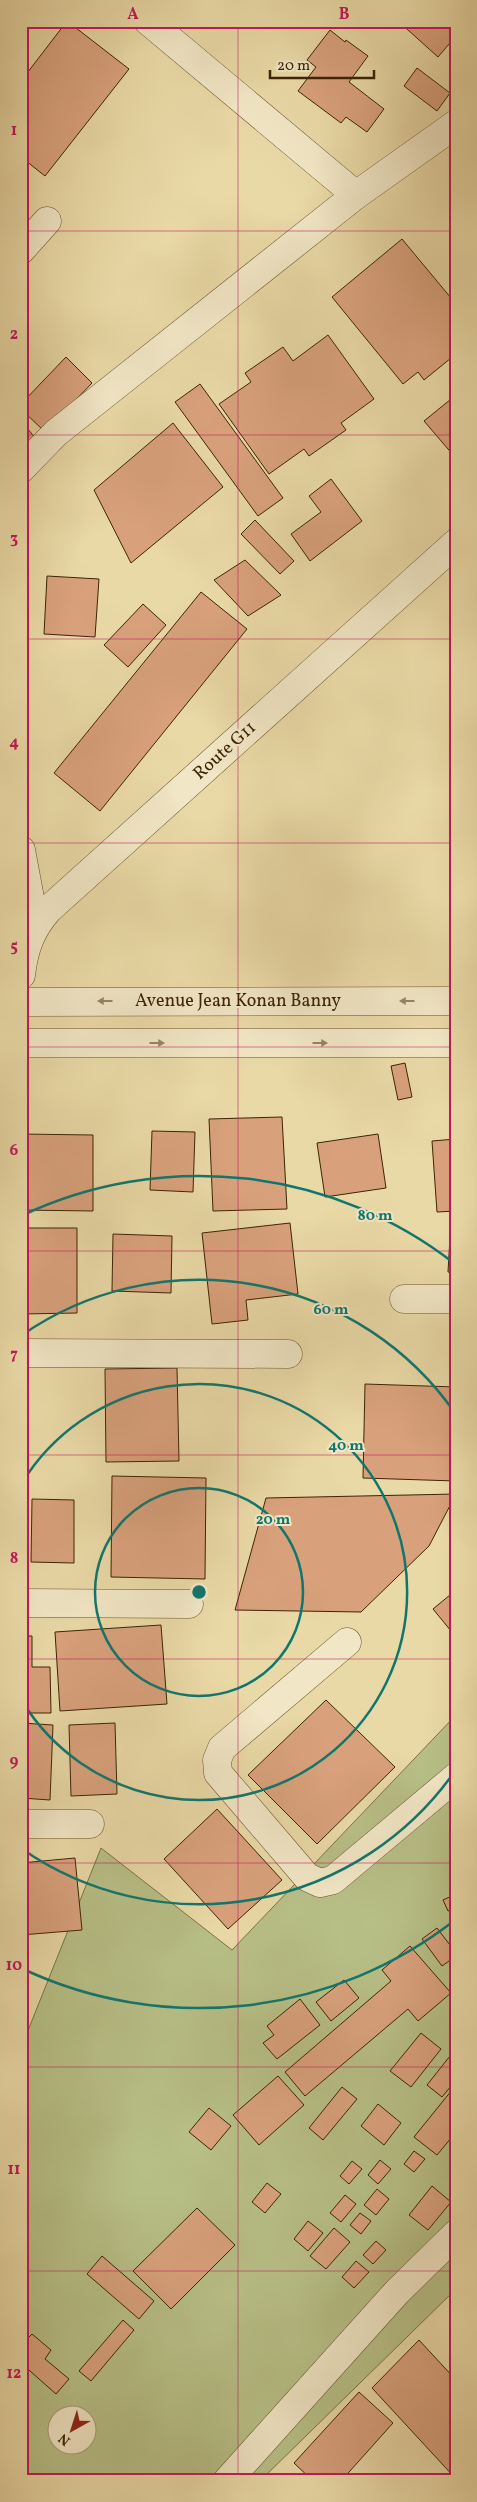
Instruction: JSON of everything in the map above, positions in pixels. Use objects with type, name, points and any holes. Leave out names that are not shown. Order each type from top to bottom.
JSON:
[{"type":"street","points":[[148,21],[179,30],[356,195]]},
{"type":"street","points":[[21,469],[56,433],[356,195],[456,124]]},
{"type":"street","points":[[21,250],[46,220]]},
{"type":"street","name":"Route G11","points":[[21,975],[24,954],[35,926],[49,909],[456,543]]},
{"type":"street","points":[[21,850],[35,926]]},
{"type":"street","name":"Avenue Jean Konan Banny","points":[[21,1002],[456,1001]]},
{"type":"street","points":[[21,1043],[456,1043]]},
{"type":"street","points":[[404,1300],[456,1300]]},
{"type":"street","points":[[21,1354],[288,1354]]},
{"type":"street","points":[[21,1603],[189,1604]]},
{"type":"street","points":[[347,1642],[222,1748],[217,1760],[218,1773],[307,1877],[320,1883],[333,1880],[456,1777]]},
{"type":"street","points":[[21,1824],[90,1824]]},
{"type":"street","points":[[227,2481],[397,2292],[456,2234]]},
{"type":"green space","points":[[456,1715],[456,2289],[260,2481],[21,2481],[21,2048],[101,1848],[232,1950]]},
{"type":"building","points":[[67,21],[129,69],[45,176],[21,157],[21,81]]},
{"type":"building","points":[[398,21],[456,21],[456,36],[438,57]]},
{"type":"building","points":[[330,30],[368,56],[349,82],[384,109],[367,132],[346,117],[341,123],[298,91],[316,67],[307,60]]},
{"type":"building","points":[[417,68],[450,93],[437,111],[404,86]]},
{"type":"building","points":[[402,239],[456,304],[456,354],[424,380],[418,372],[403,384],[332,297]]},
{"type":"building","points":[[328,335],[374,399],[341,423],[346,430],[309,456],[304,449],[269,474],[219,404],[251,382],[245,373],[283,347],[293,361]]},
{"type":"building","points":[[66,357],[92,383],[45,432],[21,409],[21,404]]},
{"type":"building","points":[[200,384],[283,498],[258,516],[175,402]]},
{"type":"building","points":[[456,395],[456,455],[454,456],[424,421]]},
{"type":"building","points":[[21,421],[37,440],[24,452],[21,449]]},
{"type":"building","points":[[173,423],[223,487],[131,563],[94,490]]},
{"type":"building","points":[[331,479],[362,521],[310,561],[291,534],[321,512],[309,496]]},
{"type":"building","points":[[255,520],[294,561],[280,574],[241,534]]},
{"type":"building","points":[[245,560],[281,595],[248,616],[214,580]]},
{"type":"building","points":[[47,576],[99,579],[95,637],[44,634]]},
{"type":"building","points":[[201,592],[247,629],[100,811],[54,773]]},
{"type":"building","points":[[143,604],[166,625],[128,667],[104,645]]},
{"type":"building","points":[[405,1063],[412,1097],[398,1100],[391,1066]]},
{"type":"building","points":[[282,1117],[287,1209],[213,1211],[209,1119]]},
{"type":"building","points":[[152,1131],[195,1132],[193,1192],[150,1190]]},
{"type":"building","points":[[21,1134],[93,1135],[93,1211],[21,1210]]},
{"type":"building","points":[[378,1134],[386,1188],[325,1197],[317,1143]]},
{"type":"building","points":[[456,1139],[456,1211],[437,1212],[432,1141]]},
{"type":"building","points":[[290,1223],[298,1294],[246,1300],[248,1320],[212,1324],[202,1233]]},
{"type":"building","points":[[21,1228],[77,1228],[77,1313],[21,1314]]},
{"type":"building","points":[[113,1234],[172,1236],[171,1293],[112,1291]]},
{"type":"building","points":[[450,1237],[456,1237],[456,1273],[448,1272]]},
{"type":"building","points":[[177,1368],[179,1461],[106,1462],[105,1369]]},
{"type":"building","points":[[365,1384],[456,1387],[456,1481],[363,1478]]},
{"type":"building","points":[[112,1476],[206,1478],[205,1579],[111,1577]]},
{"type":"building","points":[[456,1494],[429,1546],[361,1612],[235,1610],[266,1498]]},
{"type":"building","points":[[32,1499],[74,1500],[74,1563],[31,1562]]},
{"type":"building","points":[[456,1590],[456,1637],[433,1609]]},
{"type":"building","points":[[161,1625],[167,1704],[60,1711],[55,1632]]},
{"type":"building","points":[[21,1636],[32,1636],[32,1667],[50,1667],[51,1713],[21,1713]]},
{"type":"building","points":[[326,1700],[395,1767],[317,1844],[248,1775]]},
{"type":"building","points":[[21,1723],[53,1725],[50,1800],[21,1798]]},
{"type":"building","points":[[115,1723],[117,1794],[71,1796],[69,1725]]},
{"type":"building","points":[[217,1809],[282,1880],[228,1929],[164,1859]]},
{"type":"building","points":[[75,1858],[82,1930],[21,1935],[21,1863]]},
{"type":"building","points":[[456,1894],[456,1908],[448,1911],[443,1900]]},
{"type":"building","points":[[437,1928],[456,1953],[456,1956],[442,1966],[422,1939]]},
{"type":"building","points":[[410,1946],[451,1993],[418,2021],[408,2009],[305,2096],[285,2072],[391,1981],[382,1970]]},
{"type":"building","points":[[344,1980],[359,1998],[331,2021],[316,2002]]},
{"type":"building","points":[[300,1999],[320,2025],[277,2059],[263,2043],[274,2035],[267,2026]]},
{"type":"building","points":[[421,2033],[441,2049],[411,2087],[390,2071]]},
{"type":"building","points":[[450,2056],[456,2061],[456,2080],[442,2097],[427,2085]]},
{"type":"building","points":[[278,2076],[304,2105],[259,2145],[233,2115]]},
{"type":"building","points":[[456,2085],[456,2132],[437,2155],[414,2137]]},
{"type":"building","points":[[342,2087],[357,2099],[323,2140],[309,2128]]},
{"type":"building","points":[[378,2104],[401,2123],[384,2145],[361,2126]]},
{"type":"building","points":[[209,2108],[231,2126],[211,2150],[189,2132]]},
{"type":"building","points":[[414,2151],[425,2159],[414,2172],[404,2164]]},
{"type":"building","points":[[380,2160],[391,2169],[378,2184],[368,2175]]},
{"type":"building","points":[[352,2161],[362,2169],[349,2184],[340,2176]]},
{"type":"building","points":[[267,2183],[281,2194],[265,2213],[252,2202]]},
{"type":"building","points":[[432,2186],[451,2202],[428,2230],[409,2215]]},
{"type":"building","points":[[377,2189],[389,2199],[376,2215],[364,2205]]},
{"type":"building","points":[[345,2195],[356,2204],[341,2222],[330,2213]]},
{"type":"building","points":[[197,2208],[235,2245],[171,2309],[133,2271]]},
{"type":"building","points":[[360,2213],[371,2221],[361,2234],[350,2225]]},
{"type":"building","points":[[308,2221],[323,2233],[308,2251],[294,2239]]},
{"type":"building","points":[[334,2228],[350,2242],[326,2269],[310,2256]]},
{"type":"building","points":[[376,2241],[386,2250],[373,2264],[363,2255]]},
{"type":"building","points":[[102,2256],[154,2301],[139,2319],[87,2274]]},
{"type":"building","points":[[356,2261],[369,2272],[354,2288],[342,2277]]},
{"type":"building","points":[[123,2320],[134,2330],[91,2381],[79,2371]]},
{"type":"building","points":[[32,2334],[51,2350],[45,2359],[69,2379],[56,2394],[21,2363],[21,2345]]},
{"type":"building","points":[[419,2340],[456,2380],[456,2479],[372,2388]]},
{"type":"building","points":[[359,2392],[393,2423],[341,2481],[313,2481],[294,2463]]},
{"type":"building","points":[[290,2473],[299,2481],[284,2481]]}]
